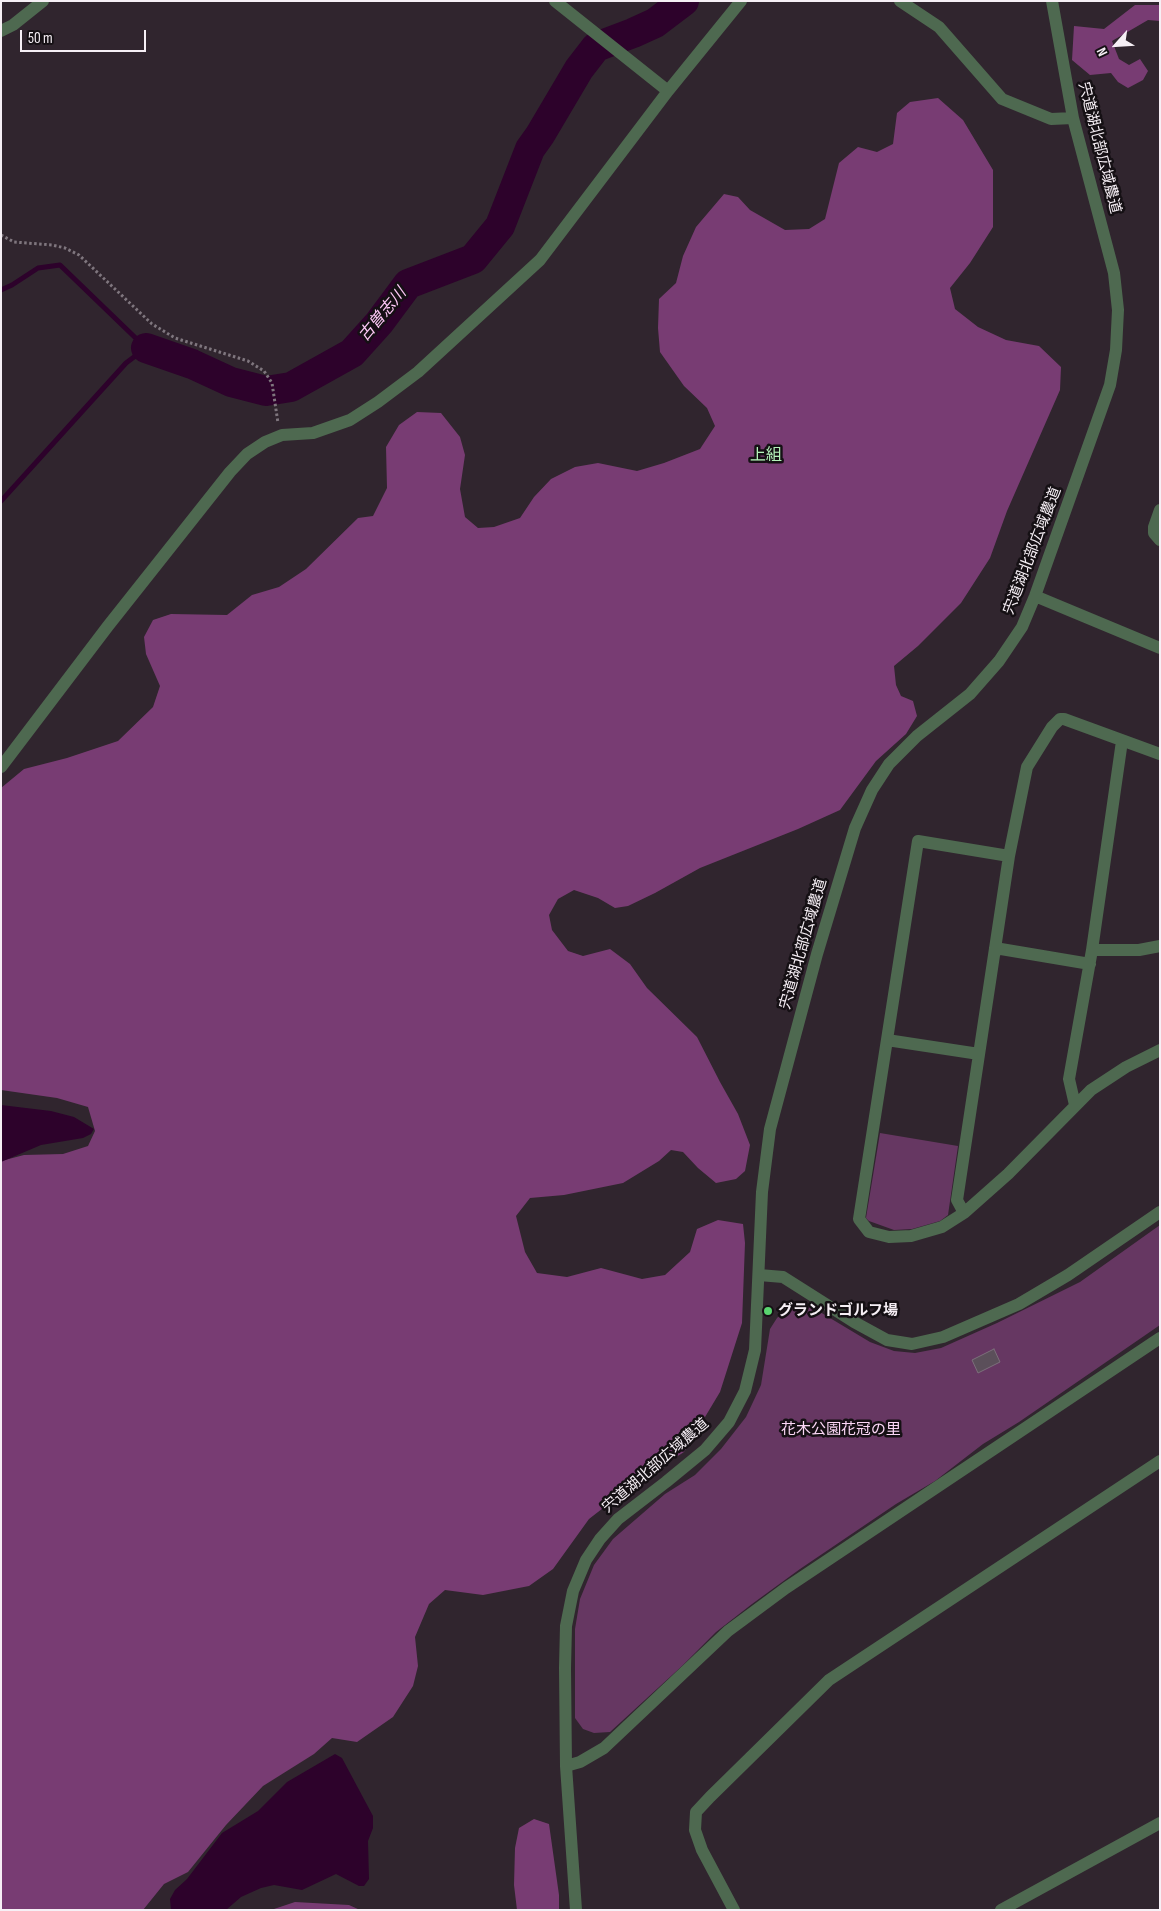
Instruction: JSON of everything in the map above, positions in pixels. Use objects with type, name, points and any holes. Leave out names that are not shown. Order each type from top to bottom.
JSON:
[{"type":"street","points":[[1,31],[12,25],[43,1]]},
{"type":"street","points":[[555,1],[668,91]]},
{"type":"street","points":[[1,767],[108,626],[230,472],[248,454],[266,442],[282,435],[313,433],[350,420],[378,402],[418,372],[540,260],[668,91],[740,1]]},
{"type":"street","points":[[900,1],[939,27],[1002,99],[1051,119],[1073,118]]},
{"type":"street","name":"宍道湖北部広域農道","points":[[576,1910],[566,1766],[566,1626],[573,1591],[586,1560],[600,1539],[618,1519],[704,1450],[729,1422],[745,1390],[755,1350],[762,1192],[770,1129],[817,954],[855,828],[872,790],[890,764],[918,736],[970,694],[999,661],[1022,627],[1035,596],[1110,385],[1116,350],[1118,310],[1114,273],[1073,118],[1052,1]]},
{"type":"street","points":[[1160,510],[1154,528],[1154,533],[1160,540]]},
{"type":"street","points":[[1035,596],[1160,648]]},
{"type":"street","points":[[964,1213],[958,1200],[1009,856],[1028,768],[1056,722],[1060,719],[1068,719],[1160,754]]},
{"type":"street","points":[[1075,1105],[1069,1079],[1090,964],[1122,741]]},
{"type":"street","points":[[1009,856],[918,840],[859,1219],[869,1232],[889,1238],[911,1236],[942,1227],[964,1213],[1008,1174],[1091,1090],[1150,1054],[1160,1050]]},
{"type":"street","points":[[1092,950],[1139,950],[1160,946]]},
{"type":"street","points":[[995,948],[1090,964]]},
{"type":"street","points":[[887,1040],[979,1054]]},
{"type":"street","points":[[759,1275],[783,1277],[854,1322],[887,1340],[912,1344],[943,1337],[1019,1304],[1068,1275],[1160,1212]]},
{"type":"street","points":[[566,1766],[580,1762],[604,1748],[728,1631],[786,1588],[1160,1338]]},
{"type":"street","points":[[734,1910],[702,1850],[695,1830],[696,1812],[710,1797],[829,1680],[1160,1461]]},
{"type":"street","points":[[1001,1910],[1160,1823]]},
{"type":"path","points":[[1,235],[14,242],[52,245],[65,248],[79,255],[152,324],[176,338],[248,361],[264,371],[272,383],[277,418],[282,435]]},
{"type":"green space","points":[[880,1133],[958,1146],[948,1215],[940,1221],[912,1229],[894,1230],[869,1221],[866,1218]]},
{"type":"green space","name":"花木公園花冠の里","points":[[1160,1225],[1160,1325],[1019,1422],[983,1444],[935,1481],[896,1504],[800,1569],[752,1604],[716,1632],[610,1732],[594,1733],[583,1729],[575,1718],[575,1629],[580,1599],[594,1565],[613,1539],[665,1494],[695,1475],[721,1449],[746,1417],[761,1385],[770,1329],[777,1318],[788,1307],[810,1306],[870,1342],[894,1351],[915,1353],[941,1348],[1080,1282]]},
{"type":"shaded area","points":[[1135,5],[1160,5],[1160,21],[1148,20],[1112,41],[1119,59],[1129,65],[1140,59],[1148,71],[1143,80],[1128,88],[1118,82],[1111,73],[1090,75],[1072,60],[1074,26],[1104,29]]},
{"type":"shaded area","points":[[938,98],[963,120],[993,170],[993,227],[970,263],[950,288],[955,309],[978,327],[1006,340],[1039,346],[1061,367],[1060,390],[1007,511],[990,558],[961,603],[918,646],[894,666],[896,685],[901,696],[913,701],[917,716],[906,734],[876,761],[840,810],[700,868],[628,906],[615,908],[598,898],[574,890],[558,899],[549,915],[552,930],[568,951],[583,956],[610,949],[630,964],[647,988],[697,1037],[738,1114],[750,1145],[745,1171],[736,1179],[716,1183],[683,1152],[671,1150],[659,1161],[623,1183],[564,1195],[530,1198],[516,1216],[525,1252],[537,1273],[567,1277],[601,1268],[642,1279],[665,1275],[690,1252],[697,1229],[718,1220],[743,1224],[745,1243],[742,1323],[720,1392],[684,1452],[634,1484],[589,1519],[553,1569],[529,1586],[483,1595],[445,1590],[429,1604],[415,1637],[418,1666],[413,1686],[393,1717],[357,1742],[332,1738],[314,1754],[263,1786],[226,1825],[188,1872],[164,1884],[143,1910],[1,1910],[1,1161],[24,1155],[63,1154],[88,1146],[95,1131],[88,1107],[57,1098],[1,1090],[1,788],[24,769],[67,758],[118,741],[153,707],[160,686],[146,654],[144,637],[153,620],[171,614],[227,615],[252,595],[279,587],[306,569],[358,518],[373,516],[387,488],[386,447],[399,425],[417,412],[441,413],[460,437],[465,455],[460,489],[465,517],[478,528],[494,527],[520,518],[534,497],[551,479],[575,467],[598,463],[637,471],[700,449],[715,426],[707,408],[684,386],[660,352],[658,328],[659,299],[676,283],[683,256],[696,227],[724,194],[738,197],[750,210],[785,230],[809,229],[825,219],[839,163],[858,147],[877,152],[893,144],[897,113],[910,102]]},
{"type":"shaded area","points":[[1,1105],[51,1111],[74,1117],[94,1129],[91,1134],[83,1138],[41,1145],[1,1162]]},
{"type":"shaded area","points":[[335,1754],[342,1758],[373,1816],[373,1828],[368,1841],[369,1879],[364,1886],[359,1886],[336,1874],[302,1890],[274,1885],[261,1888],[241,1897],[226,1910],[171,1910],[170,1899],[175,1890],[187,1879],[222,1833],[258,1811],[287,1782]]},
{"type":"shaded area","points":[[534,1819],[549,1824],[559,1895],[559,1910],[517,1910],[514,1885],[515,1848],[519,1828]]},
{"type":"shaded area","points":[[295,1902],[349,1905],[360,1910],[271,1910]]},
{"type":"building","points":[[994,1349],[1000,1362],[978,1373],[972,1360]]},
{"type":"waterway","name":"古曽志川","points":[[146,348],[192,364],[231,382],[266,391],[291,387],[352,353],[379,323],[408,284],[473,259],[500,226],[530,149],[579,69],[596,47],[655,23],[684,1]]},
{"type":"waterway","points":[[1,290],[38,268],[60,265],[146,348],[126,363],[1,501]]},
{"type":"place","name":"グランドゴルフ場","points":[[768,1311]]},
{"type":"district","name":"上組","points":[[766,456]]}]
